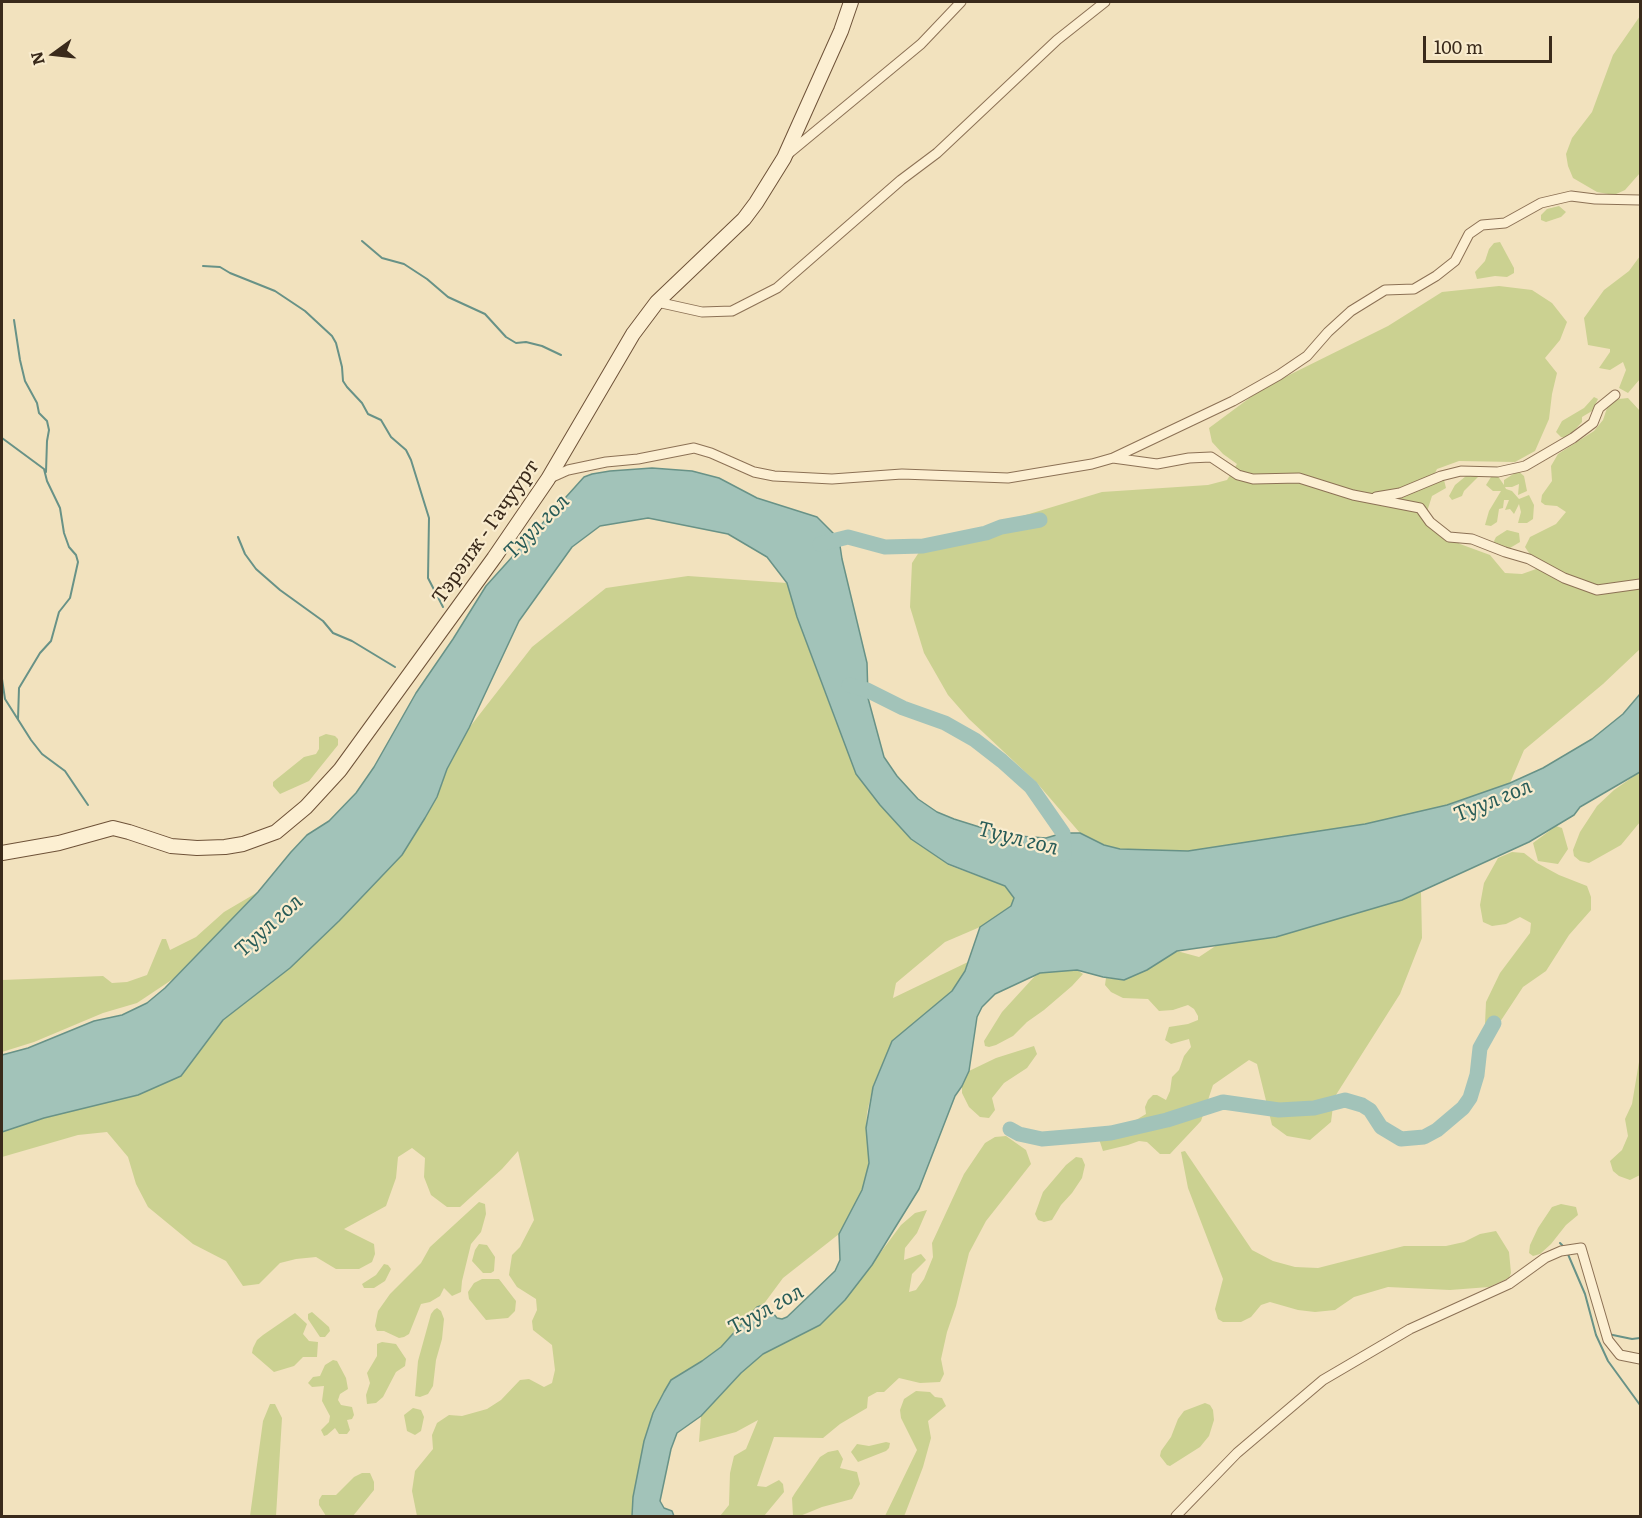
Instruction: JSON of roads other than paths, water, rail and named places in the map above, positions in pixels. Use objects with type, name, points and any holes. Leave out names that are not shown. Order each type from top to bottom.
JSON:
[{"type":"main road","name":"Тэрэлж - Гачуурт","points":[[2,854],[59,843],[113,828],[171,846],[225,847],[276,832],[306,807],[339,770],[470,592],[548,479],[633,334],[657,302],[744,219],[784,158],[841,31],[851,2]]},
{"type":"street","points":[[784,158],[921,44],[961,2]]},
{"type":"street","points":[[657,302],[702,312],[732,311],[777,288],[901,180],[937,153],[1057,40],[1105,2]]},
{"type":"street","points":[[548,479],[568,470],[694,448],[754,472],[774,476],[832,479],[902,474],[1008,478],[1092,464],[1113,458],[1224,405],[1279,375],[1307,356],[1351,311],[1385,290],[1414,289],[1436,276],[1455,261],[1469,234],[1482,225],[1505,223],[1541,203],[1571,196],[1641,200]]},
{"type":"street","points":[[1371,498],[1400,493],[1441,476],[1461,471],[1498,472],[1525,466],[1573,438],[1593,423],[1599,408],[1615,395]]},
{"type":"street","points":[[1113,458],[1157,464],[1189,458],[1211,457],[1238,475],[1253,479],[1299,478],[1353,495],[1420,508],[1430,522],[1449,537],[1472,539],[1529,559],[1564,578],[1597,590],[1641,584]]},
{"type":"street","points":[[1176,1516],[1238,1453],[1323,1380],[1410,1329],[1509,1284],[1545,1258],[1561,1251],[1581,1248],[1608,1340],[1620,1355],[1641,1359]]},
{"type":"water","name":"Туул гол","points":[[652,468],[692,471],[719,478],[757,498],[817,517],[839,539],[867,663],[868,698],[884,757],[897,776],[918,799],[937,812],[989,830],[1018,836],[1046,838],[1063,833],[1080,833],[1104,845],[1120,849],[1188,851],[1365,824],[1447,805],[1510,783],[1543,768],[1592,739],[1623,714],[1640,694],[1640,772],[1580,807],[1574,815],[1529,842],[1402,900],[1276,937],[1177,951],[1147,970],[1124,980],[1077,970],[1040,973],[995,994],[982,1007],[977,1017],[969,1071],[955,1096],[919,1189],[872,1265],[845,1300],[820,1325],[763,1354],[741,1373],[701,1416],[677,1433],[671,1449],[660,1501],[664,1508],[672,1511],[674,1516],[632,1516],[633,1497],[644,1441],[653,1413],[664,1392],[671,1380],[721,1347],[757,1307],[763,1305],[769,1308],[777,1318],[787,1317],[835,1271],[840,1260],[839,1234],[862,1190],[869,1163],[866,1128],[873,1087],[892,1041],[952,991],[965,971],[980,927],[1011,906],[1014,898],[1005,886],[948,864],[911,839],[880,805],[856,774],[797,617],[787,583],[767,557],[728,534],[648,518],[600,526],[572,547],[519,621],[469,728],[447,769],[437,797],[402,855],[339,921],[290,968],[223,1020],[181,1076],[138,1095],[44,1118],[2,1132],[2,1055],[28,1048],[94,1021],[122,1015],[147,1003],[165,988],[258,892],[307,835],[329,821],[356,793],[374,767],[416,693],[486,586],[584,477],[610,471]]},
{"type":"waterway","points":[[362,241],[382,258],[404,264],[427,279],[448,297],[485,314],[506,337],[516,343],[526,342],[542,346],[561,355]]},
{"type":"waterway","points":[[203,266],[220,267],[275,291],[305,311],[332,336],[342,367],[343,381],[362,403],[368,414],[381,420],[391,437],[406,450],[411,460],[429,518],[428,578],[443,607]]},
{"type":"waterway","points":[[14,320],[25,381],[37,403],[39,413],[47,421],[49,430],[46,472]]},
{"type":"waterway","points":[[2,438],[44,469],[60,508],[69,547],[76,555],[78,562],[70,598],[59,612],[51,641],[40,653],[19,688],[18,719]]},
{"type":"waterway","points":[[820,544],[848,537],[885,547],[923,546],[1040,520]]},
{"type":"waterway","points":[[238,537],[245,554],[256,569],[280,590],[323,621],[333,633],[352,641],[395,667]]},
{"type":"waterway","points":[[2,679],[5,699],[31,740],[42,754],[65,771],[88,805]]},
{"type":"waterway","name":"Туул гол","points":[[849,685],[867,690],[903,708],[945,723],[975,740],[1002,761],[1031,787],[1063,833],[1064,854]]},
{"type":"waterway","points":[[1010,1129],[1019,1134],[1042,1139],[1078,1136],[1111,1133],[1167,1120],[1223,1102],[1279,1110],[1314,1108],[1345,1100],[1370,1110],[1381,1127],[1401,1139],[1424,1137],[1437,1130],[1463,1108],[1470,1098],[1477,1075],[1480,1048],[1494,1023]]},
{"type":"waterway","points":[[1560,1243],[1564,1247]]},
{"type":"waterway","points":[[1567,1252],[1585,1294],[1596,1335],[1608,1361],[1640,1405]]},
{"type":"waterway","points":[[1608,1334],[1632,1339],[1640,1338]]}]
